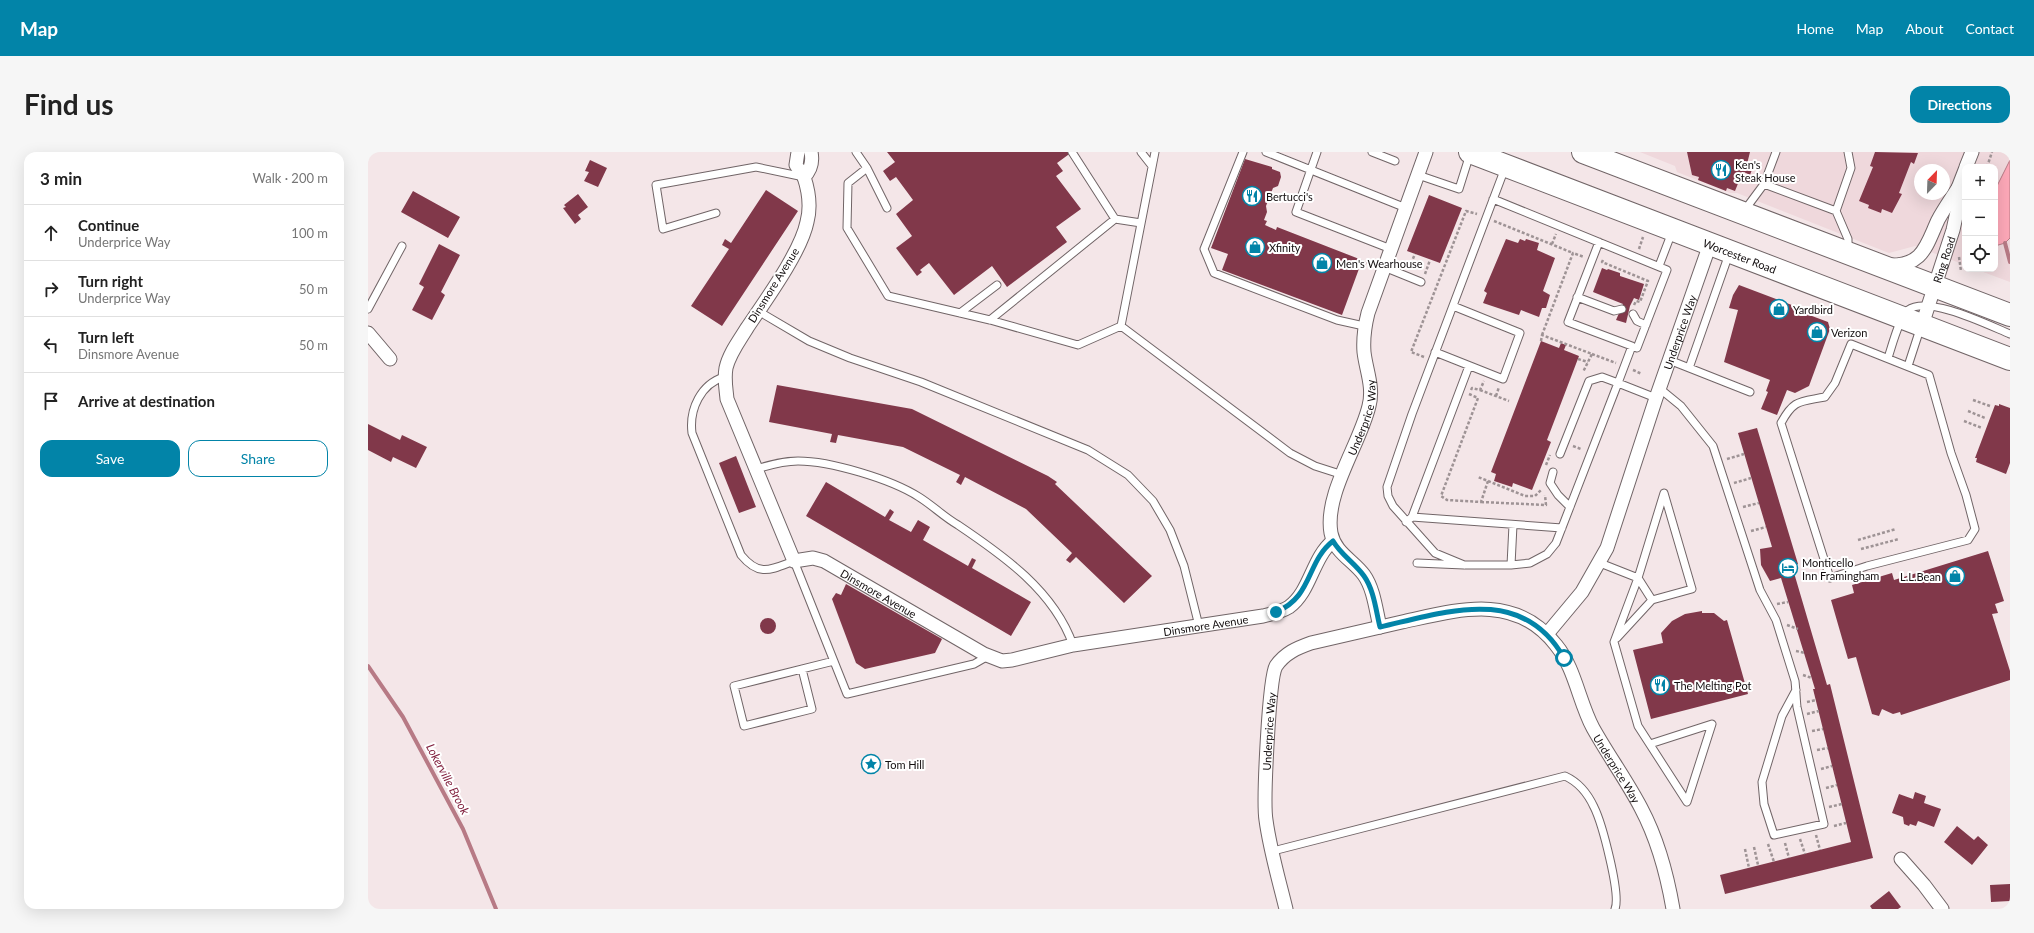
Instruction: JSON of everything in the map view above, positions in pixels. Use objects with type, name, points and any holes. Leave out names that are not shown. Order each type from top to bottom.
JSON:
[{"type":"highway","name":"Worcester Road","points":[[1470,152],[1720,248],[1922,309],[2010,359]]},
{"type":"highway","name":"Worcester Road","points":[[1583,152],[1874,264],[1922,309],[2010,315]]},
{"type":"street","name":"Dinsmore Avenue","points":[[798,152],[796,165],[804,177],[809,197],[807,223],[796,250],[730,356],[724,377],[728,399],[794,561],[813,558],[834,566],[988,656],[1002,661],[1012,660],[1073,645],[1262,616],[1288,607],[1296,600],[1326,546],[1333,541]]},
{"type":"street","points":[[804,177],[809,172],[811,152]]},
{"type":"street","name":"Underprice Way","points":[[1380,627],[1369,585],[1364,576],[1339,550],[1333,541],[1330,522],[1331,510],[1342,476],[1369,406],[1371,394],[1364,351],[1364,326],[1426,152]]},
{"type":"street","points":[[1967,164],[1972,152]]},
{"type":"street","name":"Ring Road","points":[[1922,309],[1955,223],[1958,188],[1962,178]]},
{"type":"street","points":[[1874,264],[1903,264],[1921,254],[1928,246],[1938,220],[1958,188]]},
{"type":"street","name":"Underprice Way","points":[[1547,634],[1572,606],[1600,562],[1614,530],[1669,360],[1720,248]]},
{"type":"street","points":[[368,333],[390,359]]},
{"type":"street","name":"Underprice Way","points":[[1286,909],[1266,820],[1265,808],[1271,689],[1275,668],[1282,659],[1297,648],[1311,643],[1455,610],[1484,608],[1513,614],[1537,626],[1547,634],[1564,658],[1590,722],[1629,787],[1648,824],[1665,867],[1673,909]]},
{"type":"street","points":[[1901,859],[1924,884],[1942,909]]},
{"type":"lane","points":[[856,152],[867,168],[888,208]]},
{"type":"lane","points":[[1072,152],[1115,219]]},
{"type":"lane","points":[[1141,152],[1152,166]]},
{"type":"lane","points":[[1121,326],[1155,152]]},
{"type":"lane","points":[[1243,152],[1204,249],[1214,273],[1336,320],[1364,326]]},
{"type":"lane","points":[[1266,152],[1406,208]]},
{"type":"lane","points":[[1318,152],[1296,212],[1391,249]]},
{"type":"lane","points":[[1372,152],[1395,161]]},
{"type":"lane","points":[[1418,175],[1459,189],[1470,152]]},
{"type":"lane","points":[[1743,213],[1750,200],[1764,184],[1776,152]]},
{"type":"lane","points":[[1847,253],[1848,240],[1836,210],[1850,172],[1851,164],[1848,152]]},
{"type":"lane","points":[[1464,565],[1435,553],[1409,520],[1393,506],[1388,496],[1387,487],[1435,352],[1506,166]]},
{"type":"lane","points":[[716,213],[663,229],[656,185],[756,167],[804,177]]},
{"type":"lane","points":[[867,168],[848,183],[847,228],[888,296],[990,320],[1078,345],[1121,326]]},
{"type":"lane","points":[[1764,184],[1836,210]]},
{"type":"lane","points":[[1493,200],[1659,266],[1667,270],[1637,348],[1568,322],[1598,242]]},
{"type":"lane","points":[[990,320],[1115,219],[1141,223]]},
{"type":"lane","points":[[1659,266],[1672,230]]},
{"type":"lane","points":[[368,309],[402,246]]},
{"type":"lane","points":[[1689,368],[1720,248]]},
{"type":"lane","points":[[1384,267],[1422,282]]},
{"type":"lane","points":[[960,313],[997,284]]},
{"type":"lane","points":[[1577,297],[1616,314],[1622,309]]},
{"type":"lane","points":[[1435,352],[1503,379],[1520,333],[1453,306]]},
{"type":"lane","points":[[1922,309],[1943,308],[2010,334]]},
{"type":"lane","points":[[1888,358],[1922,309]]},
{"type":"lane","points":[[1908,366],[1922,309]]},
{"type":"lane","points":[[1633,310],[1634,322],[1646,325]]},
{"type":"lane","points":[[758,311],[816,344],[850,358],[921,382],[1088,450],[1128,475],[1153,501],[1170,530],[1184,566],[1199,626]]},
{"type":"lane","points":[[1121,326],[1290,453],[1315,466],[1342,476]]},
{"type":"lane","points":[[1851,344],[1888,358],[1929,375],[1951,453],[1966,495],[1975,530],[1968,540],[1866,566],[1830,578],[1782,423],[1790,407],[1803,401],[1825,397],[1835,383],[1851,344]]},
{"type":"lane","points":[[1417,563],[1511,565],[1530,563],[1547,554],[1556,543],[1632,346]]},
{"type":"lane","points":[[1669,360],[1750,392]]},
{"type":"lane","points":[[1409,520],[1469,366]]},
{"type":"lane","points":[[724,377],[708,384],[694,406],[691,424],[692,433],[741,555],[754,568],[761,570],[770,570],[794,561],[847,694],[974,664],[988,656]]},
{"type":"lane","points":[[1560,454],[1590,382],[1602,377],[1618,384],[1658,393],[1681,406],[1706,435],[1713,446],[1727,485],[1760,590],[1776,620],[1796,690],[1798,711],[1824,824],[1774,835],[1764,804],[1762,782],[1782,716],[1796,690]]},
{"type":"lane","points":[[756,469],[785,462],[807,461],[874,477],[918,496],[940,514],[990,547],[1023,574],[1050,601],[1063,622],[1073,645]]},
{"type":"lane","points":[[1553,472],[1550,483],[1558,495],[1570,507]]},
{"type":"lane","points":[[1614,642],[1652,600],[1692,589],[1664,492],[1638,578],[1614,642],[1638,726],[1686,802],[1712,724],[1650,744]]},
{"type":"lane","points":[[1409,520],[1562,528]]},
{"type":"lane","points":[[1511,565],[1513,525]]},
{"type":"lane","points":[[1600,562],[1638,578],[1652,600]]},
{"type":"lane","points":[[802,669],[812,709],[744,726],[734,686],[802,669],[834,661]]},
{"type":"lane","points":[[1273,851],[1565,776],[1577,783],[1587,794],[1600,821],[1617,895],[1616,909]]},
{"type":"path","points":[[1988,164],[1992,152]]},
{"type":"path","points":[[1424,358],[1411,352],[1466,211],[1477,214],[1480,206]]},
{"type":"path","points":[[1493,221],[1583,257],[1585,253]]},
{"type":"path","points":[[1639,248],[1645,234]]},
{"type":"path","points":[[1541,341],[1574,253]]},
{"type":"path","points":[[1406,276],[1415,254]]},
{"type":"path","points":[[1605,256],[1602,262],[1648,281],[1640,302],[1636,301],[1633,310]]},
{"type":"path","points":[[1422,282],[1430,260]]},
{"type":"path","points":[[1542,335],[1616,364]]},
{"type":"path","points":[[1582,375],[1592,354]]},
{"type":"path","points":[[1578,359],[1588,362]]},
{"type":"path","points":[[1632,370],[1642,374]]},
{"type":"path","points":[[1479,379],[1484,381],[1480,390]]},
{"type":"path","points":[[1509,401],[1472,388],[1469,394],[1478,398],[1441,496],[1447,500],[1552,505]]},
{"type":"path","points":[[1973,400],[1990,406]]},
{"type":"path","points":[[1968,412],[1985,418]]},
{"type":"path","points":[[1964,421],[1982,428]]},
{"type":"path","points":[[1544,469],[1550,454]]},
{"type":"path","points":[[1719,461],[1744,454]]},
{"type":"path","points":[[1478,477],[1530,496],[1540,493],[1543,487],[1546,505]]},
{"type":"path","points":[[1727,485],[1751,478]]},
{"type":"path","points":[[1481,502],[1488,481]]},
{"type":"path","points":[[1734,509],[1759,503]]},
{"type":"path","points":[[1742,534],[1766,527]]},
{"type":"path","points":[[1858,540],[1896,529]]},
{"type":"path","points":[[1861,549],[1899,539]]},
{"type":"path","points":[[1813,826],[1820,850]]},
{"type":"path","points":[[1797,830],[1805,854]]},
{"type":"path","points":[[1782,833],[1789,858]]},
{"type":"path","points":[[1768,844],[1774,862]]},
{"type":"path","points":[[1754,847],[1758,865]]},
{"type":"path","points":[[1745,849],[1749,868]]},
{"type":"shaded area","points":[[1640,152],[2010,152],[2010,282],[1983,272],[1998,272],[1998,164],[1962,164],[1962,264],[1915,246],[1889,253],[1737,193],[1730,193],[1677,172],[1675,166]]},
{"type":"shaded area","points":[[2010,160],[2010,238],[2005,243],[1998,245],[1998,200],[1998,184]]},
{"type":"building","points":[[887,152],[1072,152],[1057,163],[1063,171],[1056,176],[1081,209],[1056,227],[1067,242],[1007,287],[992,266],[954,295],[929,263],[920,270],[922,272],[917,276],[896,248],[912,236],[896,214],[913,200],[896,177],[890,181],[883,171],[895,162]]},
{"type":"building","name":"Ken's Steak House","points":[[1687,152],[1750,152],[1747,164],[1753,167],[1750,175],[1744,172],[1743,176],[1741,176],[1735,191],[1727,188],[1726,191],[1698,180],[1699,177],[1692,175]]},
{"type":"building","points":[[1875,152],[1918,153],[1914,164],[1911,162],[1899,193],[1902,194],[1892,213],[1882,209],[1881,213],[1868,208],[1869,205],[1859,201],[1873,167],[1870,166]]},
{"type":"building","points":[[1245,159],[1272,167],[1272,169],[1280,172],[1281,177],[1278,186],[1273,188],[1266,206],[1267,212],[1264,220],[1267,221],[1265,225],[1276,230],[1277,227],[1367,262],[1365,267],[1360,266],[1342,315],[1222,270],[1228,254],[1211,248]]},
{"type":"building","points":[[590,160],[607,168],[598,187],[584,181],[589,172],[585,171]]},
{"type":"building","points":[[766,190],[798,211],[722,326],[691,306],[729,249],[722,245],[725,239],[731,243]]},
{"type":"building","points":[[413,191],[460,217],[448,238],[401,212]]},
{"type":"building","points":[[578,194],[588,207],[578,215],[581,219],[575,224],[563,208],[566,207],[564,205]]},
{"type":"building","points":[[1429,195],[1462,208],[1440,263],[1407,251]]},
{"type":"building","points":[[1506,239],[1518,243],[1520,239],[1525,241],[1526,239],[1539,243],[1537,250],[1555,258],[1543,291],[1550,295],[1546,308],[1542,308],[1539,317],[1521,310],[1519,315],[1483,303],[1487,293],[1484,291]]},
{"type":"building","points":[[439,244],[460,255],[441,292],[445,295],[432,320],[412,310],[424,287],[419,284]]},
{"type":"building","points":[[1602,268],[1620,273],[1620,276],[1644,284],[1639,300],[1634,298],[1630,306],[1626,323],[1616,320],[1623,304],[1593,292]]},
{"type":"building","points":[[1739,285],[1797,307],[1796,310],[1828,322],[1830,329],[1809,386],[1795,393],[1787,390],[1777,415],[1761,409],[1768,392],[1766,391],[1770,380],[1724,362],[1738,310],[1729,308],[1733,295]]},
{"type":"building","points":[[1541,341],[1559,348],[1561,343],[1566,345],[1564,350],[1579,356],[1547,440],[1551,442],[1532,490],[1513,483],[1512,487],[1494,481],[1496,474],[1491,472]]},
{"type":"building","points":[[777,385],[912,409],[1048,476],[1057,482],[1055,484],[1152,576],[1124,603],[1076,557],[1070,563],[1066,560],[1072,553],[1026,509],[965,477],[961,485],[956,482],[960,475],[903,447],[838,435],[836,443],[830,442],[832,434],[769,422]]},
{"type":"building","points":[[1999,404],[2010,408],[2010,463],[2006,474],[1976,462],[1977,458],[1975,458],[1995,405],[1999,406]]},
{"type":"building","points":[[368,424],[400,440],[402,435],[427,447],[416,468],[393,457],[391,462],[368,450]]},
{"type":"building","points":[[1757,428],[1798,564],[1792,566],[1827,685],[1830,684],[1873,858],[1725,894],[1720,875],[1851,842],[1813,689],[1815,689],[1781,578],[1770,581],[1761,565],[1760,549],[1772,547],[1738,433]]},
{"type":"building","points":[[736,456],[756,507],[739,513],[719,463]]},
{"type":"building","points":[[826,482],[885,517],[890,509],[894,512],[889,520],[911,532],[918,520],[930,527],[923,540],[968,566],[972,558],[976,560],[972,568],[1031,602],[1011,636],[806,516]]},
{"type":"building","points":[[1988,551],[2004,601],[1995,604],[1998,613],[1992,614],[2010,671],[2010,680],[1901,715],[1900,712],[1893,714],[1882,709],[1879,716],[1872,714],[1856,657],[1848,659],[1831,600],[1854,593],[1852,585],[1892,573],[1894,580]]},
{"type":"building","points":[[846,584],[942,639],[935,653],[865,669],[856,663],[832,599],[836,593],[841,595]]},
{"type":"building","points":[[1702,611],[1702,613],[1714,613],[1724,621],[1727,620],[1748,694],[1651,719],[1633,650],[1663,643],[1661,633],[1672,621],[1685,614]]},
{"type":"building","points":[[765,618],[771,618],[776,623],[774,632],[771,634],[765,634],[760,629],[760,623]]},
{"type":"building","points":[[1915,792],[1926,796],[1924,803],[1941,809],[1934,827],[1918,821],[1916,826],[1910,824],[1909,826],[1904,824],[1903,817],[1892,813],[1899,794],[1913,799]]},
{"type":"building","points":[[1957,826],[1974,840],[1978,836],[1988,845],[1972,865],[1944,842]]},
{"type":"building","points":[[2010,884],[2010,901],[1991,902],[1990,885]]},
{"type":"building","points":[[1889,891],[1901,907],[1898,909],[1872,909],[1870,906]]},
{"type":"waterway","points":[[2005,243],[2010,262]]},
{"type":"waterway","name":"Lokerville Brook","points":[[368,666],[403,717],[463,829],[496,909]]},
{"type":"place","name":"Ken's Steak House","points":[[1721,170]]},
{"type":"place","name":"Bertucci's","points":[[1252,196]]},
{"type":"place","name":"Xfinity","points":[[1255,247]]},
{"type":"place","name":"Men's Wearhouse","points":[[1322,263]]},
{"type":"place","name":"Yardbird","points":[[1779,309]]},
{"type":"place","name":"Verizon","points":[[1817,332]]},
{"type":"place","name":"Monticello Inn Framingham","points":[[1788,568]]},
{"type":"place","name":"L.L.Bean","points":[[1955,576]]},
{"type":"place","name":"The Melting Pot","points":[[1660,685]]},
{"type":"place","name":"Tom Hill","points":[[871,764]]},
{"type":"route","points":[[1276,612],[1288,607],[1296,600],[1303,590],[1314,565],[1326,546],[1333,541],[1346,558],[1356,566],[1369,585],[1380,627],[1469,608],[1500,610],[1513,614],[1537,626],[1547,634],[1557,646],[1564,658]]}]
